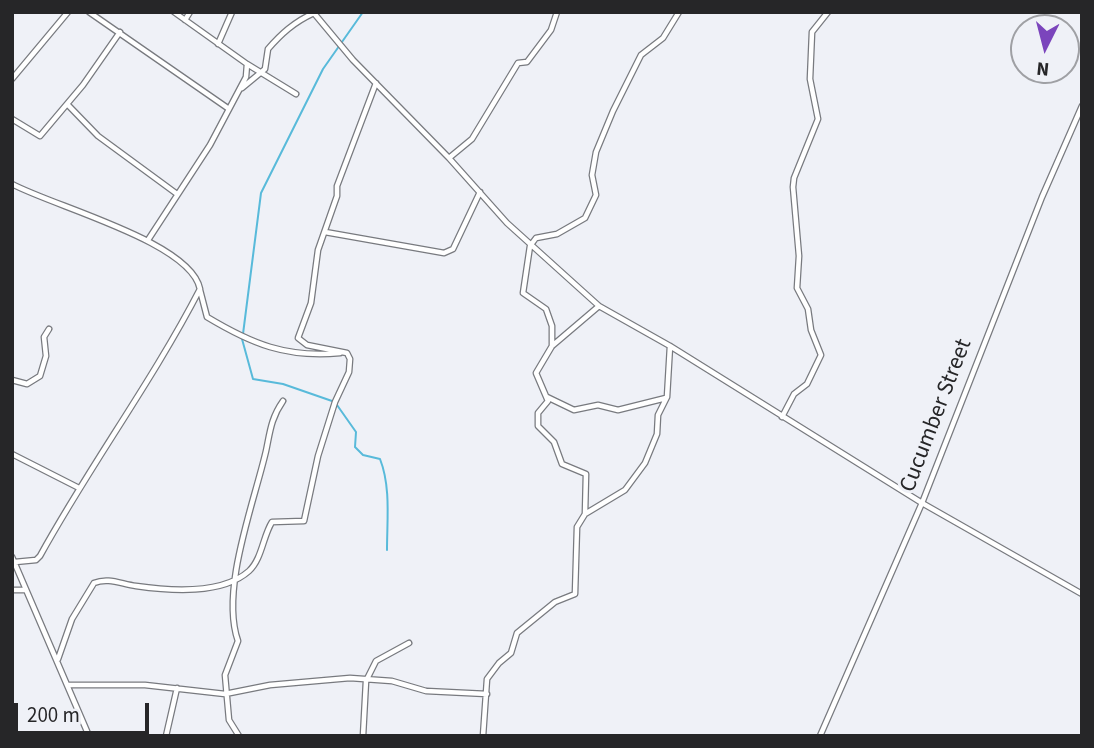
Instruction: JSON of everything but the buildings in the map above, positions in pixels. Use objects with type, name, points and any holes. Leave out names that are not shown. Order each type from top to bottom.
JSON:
[{"type":"street","points":[[12,79],[68,12]]},
{"type":"street","points":[[89,12],[229,109]]},
{"type":"street","points":[[174,12],[247,64],[296,94]]},
{"type":"street","points":[[185,20],[190,12]]},
{"type":"street","points":[[219,44],[232,12]]},
{"type":"street","points":[[449,158],[472,139],[518,63],[527,62],[551,30],[557,12]]},
{"type":"street","points":[[552,346],[552,326],[546,309],[539,302],[525,298],[523,293],[530,246],[536,238],[556,234],[585,218],[596,195],[592,175],[596,152],[613,111],[641,55],[663,38],[679,12]]},
{"type":"street","points":[[782,417],[794,394],[807,384],[821,355],[811,330],[808,309],[797,288],[798,245],[793,187],[794,177],[818,119],[810,79],[812,32],[828,12]]},
{"type":"street","points":[[239,90],[268,64],[268,49],[272,44],[278,42],[294,23],[313,13],[530,246],[599,306],[670,346],[922,503],[1082,594]]},
{"type":"street","points":[[12,119],[40,136],[120,32]]},
{"type":"street","points":[[148,240],[210,145],[246,77],[247,64]]},
{"type":"street","points":[[347,353],[307,345],[298,338],[310,303],[316,262],[350,147],[376,83]]},
{"type":"street","points":[[67,104],[98,136],[177,194]]},
{"type":"street","name":"Cucumber Street","points":[[820,736],[922,503],[1042,197],[1082,106]]},
{"type":"street","points":[[12,184],[53,204],[148,240],[181,261],[198,281],[207,317],[254,344],[318,355],[347,353]]},
{"type":"street","points":[[325,232],[444,253],[453,249],[480,192]]},
{"type":"street","points":[[89,736],[13,559],[36,560],[40,556],[79,488],[139,398],[200,289]]},
{"type":"street","points":[[599,306],[552,346],[536,373],[538,384],[547,397],[574,410],[598,405],[618,410],[667,397]]},
{"type":"street","points":[[12,380],[27,384],[40,376],[46,356],[44,337],[49,329]]},
{"type":"street","points":[[585,514],[625,490],[635,478],[657,434],[658,415],[667,397],[670,346]]},
{"type":"street","points":[[58,659],[72,619],[94,583],[107,580],[157,588],[223,587],[236,582],[254,565],[272,522],[304,521],[318,456],[335,402],[349,372],[350,359],[347,353]]},
{"type":"street","points":[[483,736],[487,679],[511,653],[517,633],[546,608],[575,594],[576,535],[585,514],[586,474],[562,464],[554,442],[537,421],[547,397]]},
{"type":"street","points":[[239,736],[229,720],[225,694],[225,676],[238,641],[234,628],[236,582],[251,501],[266,453],[267,432],[283,401]]},
{"type":"street","points":[[12,454],[79,488]]},
{"type":"street","points":[[12,590],[25,590]]},
{"type":"street","points":[[363,736],[366,681],[377,659],[408,642]]},
{"type":"street","points":[[69,685],[177,688],[225,694],[314,680],[350,678],[392,681],[426,691],[487,694]]},
{"type":"street","points":[[166,736],[177,688]]},
{"type":"waterway","points":[[243,334],[261,193],[323,69],[363,12]]},
{"type":"waterway","points":[[242,339],[253,379],[283,384],[332,401]]},
{"type":"waterway","points":[[337,405],[356,432],[355,447],[363,455],[380,459],[387,492],[387,550]]}]
